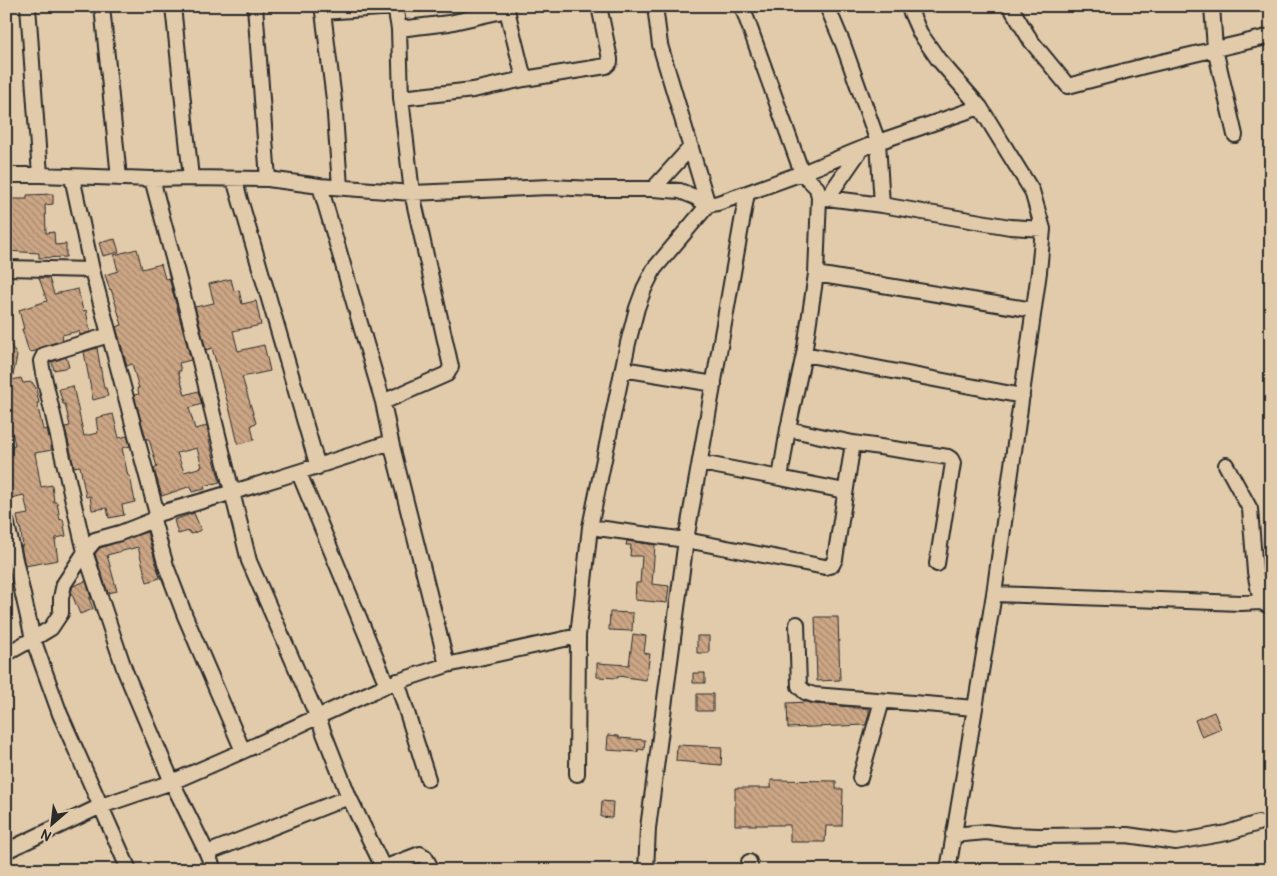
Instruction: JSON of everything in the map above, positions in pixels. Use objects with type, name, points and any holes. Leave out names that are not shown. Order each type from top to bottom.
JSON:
[{"type":"street","points":[[28,6],[40,174]]},
{"type":"street","points":[[102,6],[119,178]]},
{"type":"street","points":[[174,6],[191,178]]},
{"type":"street","points":[[255,6],[268,179]]},
{"type":"street","points":[[401,98],[473,90],[524,79],[606,66],[610,59],[599,6]]},
{"type":"street","points":[[655,6],[660,45],[708,205]]},
{"type":"street","points":[[742,6],[802,173],[823,197],[1010,227],[1043,229]]},
{"type":"street","points":[[827,6],[843,44],[878,142],[882,205]]},
{"type":"street","points":[[908,6],[920,33],[938,59],[980,107],[1032,190],[1043,229],[1039,272],[994,594],[948,870]]},
{"type":"street","points":[[1010,6],[1031,41],[1068,86],[1271,36]]},
{"type":"street","points":[[1212,6],[1215,49],[1235,135]]},
{"type":"street","points":[[340,187],[334,100],[322,9],[395,7],[399,29],[401,98],[412,193],[451,367],[447,374],[383,402]]},
{"type":"street","points":[[399,29],[449,23],[478,11],[506,8],[524,79]]},
{"type":"street","points":[[577,774],[578,636],[590,527],[628,343],[637,308],[654,270],[708,205],[747,193],[878,142],[980,107]]},
{"type":"street","points":[[652,189],[691,147]]},
{"type":"street","points":[[780,478],[804,354],[816,274],[823,197],[861,149]]},
{"type":"street","points":[[6,175],[40,174],[72,177],[152,179],[268,179],[320,186],[412,193],[550,186],[595,189],[652,189],[680,191],[708,205]]},
{"type":"street","points":[[72,177],[92,270],[110,335],[166,566],[185,616],[243,751]]},
{"type":"street","points":[[152,179],[192,329],[249,561],[318,718],[349,797],[381,869],[420,854],[425,857],[432,870]]},
{"type":"street","points":[[234,179],[318,467]]},
{"type":"street","points":[[320,186],[383,402],[390,442],[447,665]]},
{"type":"street","points":[[646,870],[648,828],[686,540],[701,464],[747,193]]},
{"type":"street","points":[[6,268],[92,270]]},
{"type":"street","points":[[816,274],[1033,310]]},
{"type":"street","points":[[110,335],[50,352],[44,355],[41,361],[85,552],[125,671],[172,782],[214,870]]},
{"type":"street","points":[[804,354],[1022,396]]},
{"type":"street","points":[[623,369],[714,384]]},
{"type":"street","points":[[788,429],[852,443],[952,459],[937,564]]},
{"type":"street","points":[[6,654],[51,628],[61,613],[61,598],[64,584],[95,540],[120,533],[155,517],[318,467],[390,442]]},
{"type":"street","points":[[590,527],[686,540],[824,566],[832,565],[835,560],[852,443]]},
{"type":"street","points":[[701,464],[845,491]]},
{"type":"street","points":[[994,594],[1266,604],[1255,572],[1250,509],[1226,465]]},
{"type":"street","points":[[298,473],[392,683],[428,779]]},
{"type":"street","points":[[6,520],[33,639],[60,714],[129,870]]},
{"type":"street","points":[[797,624],[799,686],[805,692],[814,696],[975,708]]},
{"type":"street","points":[[6,851],[101,806],[172,782],[318,718],[392,683],[447,665],[578,636]]},
{"type":"street","points":[[860,778],[882,701]]},
{"type":"street","points":[[207,853],[349,797]]},
{"type":"street","points":[[953,835],[986,832],[1039,836],[1127,835],[1176,842],[1227,833],[1258,823]]},
{"type":"building","points":[[53,194],[53,204],[45,205],[46,233],[54,232],[55,245],[66,244],[66,257],[39,258],[39,253],[6,251],[6,199],[27,199],[27,195]]},
{"type":"building","points":[[115,239],[119,252],[103,256],[99,243]]},
{"type":"building","points":[[137,249],[142,269],[161,264],[165,279],[169,278],[191,360],[179,363],[181,371],[178,371],[185,395],[198,391],[202,404],[189,408],[195,429],[207,426],[220,482],[204,486],[205,489],[192,492],[191,486],[162,496],[154,469],[157,467],[149,439],[146,439],[134,395],[139,394],[137,388],[139,388],[132,364],[127,366],[116,327],[122,325],[105,275],[118,271],[114,255]],"holes":[[[197,448],[202,467],[184,472],[177,453]]]},
{"type":"building","points":[[39,278],[49,278],[54,294],[78,289],[83,311],[86,310],[90,332],[80,335],[79,331],[62,335],[63,340],[29,352],[19,310],[47,301]]},
{"type":"building","points":[[231,279],[234,291],[239,290],[242,304],[256,301],[261,325],[233,331],[238,351],[264,345],[270,371],[242,377],[256,423],[251,425],[254,440],[238,444],[212,348],[206,350],[195,307],[214,303],[209,284]]},
{"type":"building","points":[[6,337],[17,356],[12,380],[21,378],[23,383],[32,382],[36,388],[43,430],[47,429],[52,450],[35,453],[41,487],[52,485],[54,502],[57,502],[60,520],[63,519],[66,536],[56,538],[55,540],[58,560],[25,566],[17,516],[28,514],[24,495],[11,498],[9,489],[6,489],[6,447],[15,445],[11,427],[6,428]]},
{"type":"building","points":[[97,348],[104,388],[106,388],[108,396],[93,400],[84,352]]},
{"type":"building","points":[[66,357],[69,367],[54,370],[52,362]]},
{"type":"building","points":[[73,386],[84,436],[98,433],[96,418],[113,414],[119,438],[127,436],[130,446],[122,448],[135,502],[122,505],[124,515],[109,518],[107,508],[92,510],[90,496],[86,497],[80,466],[74,467],[65,427],[70,426],[59,389]]},
{"type":"building","points":[[194,513],[201,530],[191,534],[189,531],[178,534],[174,520]]},
{"type":"building","points":[[147,532],[160,578],[147,582],[138,547],[107,555],[117,591],[108,593],[95,554],[100,548]]},
{"type":"building","points":[[627,541],[655,545],[652,584],[669,586],[667,603],[635,600],[636,583],[640,583],[642,556],[630,556],[631,545],[626,545]]},
{"type":"building","points":[[86,581],[93,609],[80,614],[71,592],[73,586]]},
{"type":"building","points":[[610,612],[633,613],[632,631],[609,630]]},
{"type":"building","points":[[815,617],[838,617],[840,680],[817,681]]},
{"type":"building","points":[[633,634],[646,636],[644,653],[650,654],[646,680],[618,676],[618,678],[597,677],[597,663],[629,665]]},
{"type":"building","points":[[697,636],[709,636],[709,653],[697,653]]},
{"type":"building","points":[[693,673],[705,673],[705,683],[693,683]]},
{"type":"building","points":[[697,694],[713,694],[713,711],[697,711]]},
{"type":"building","points":[[807,702],[853,708],[869,708],[866,725],[788,728],[787,703]]},
{"type":"building","points":[[1214,712],[1221,729],[1202,737],[1195,720]]},
{"type":"building","points":[[608,735],[645,740],[644,750],[638,749],[638,752],[607,750]]},
{"type":"building","points":[[677,745],[722,747],[721,765],[676,761]]},
{"type":"building","points":[[771,780],[836,781],[836,789],[843,789],[842,826],[826,826],[825,842],[790,842],[790,825],[735,825],[735,788],[771,788]]},
{"type":"building","points":[[602,801],[613,802],[612,818],[601,817]]}]
